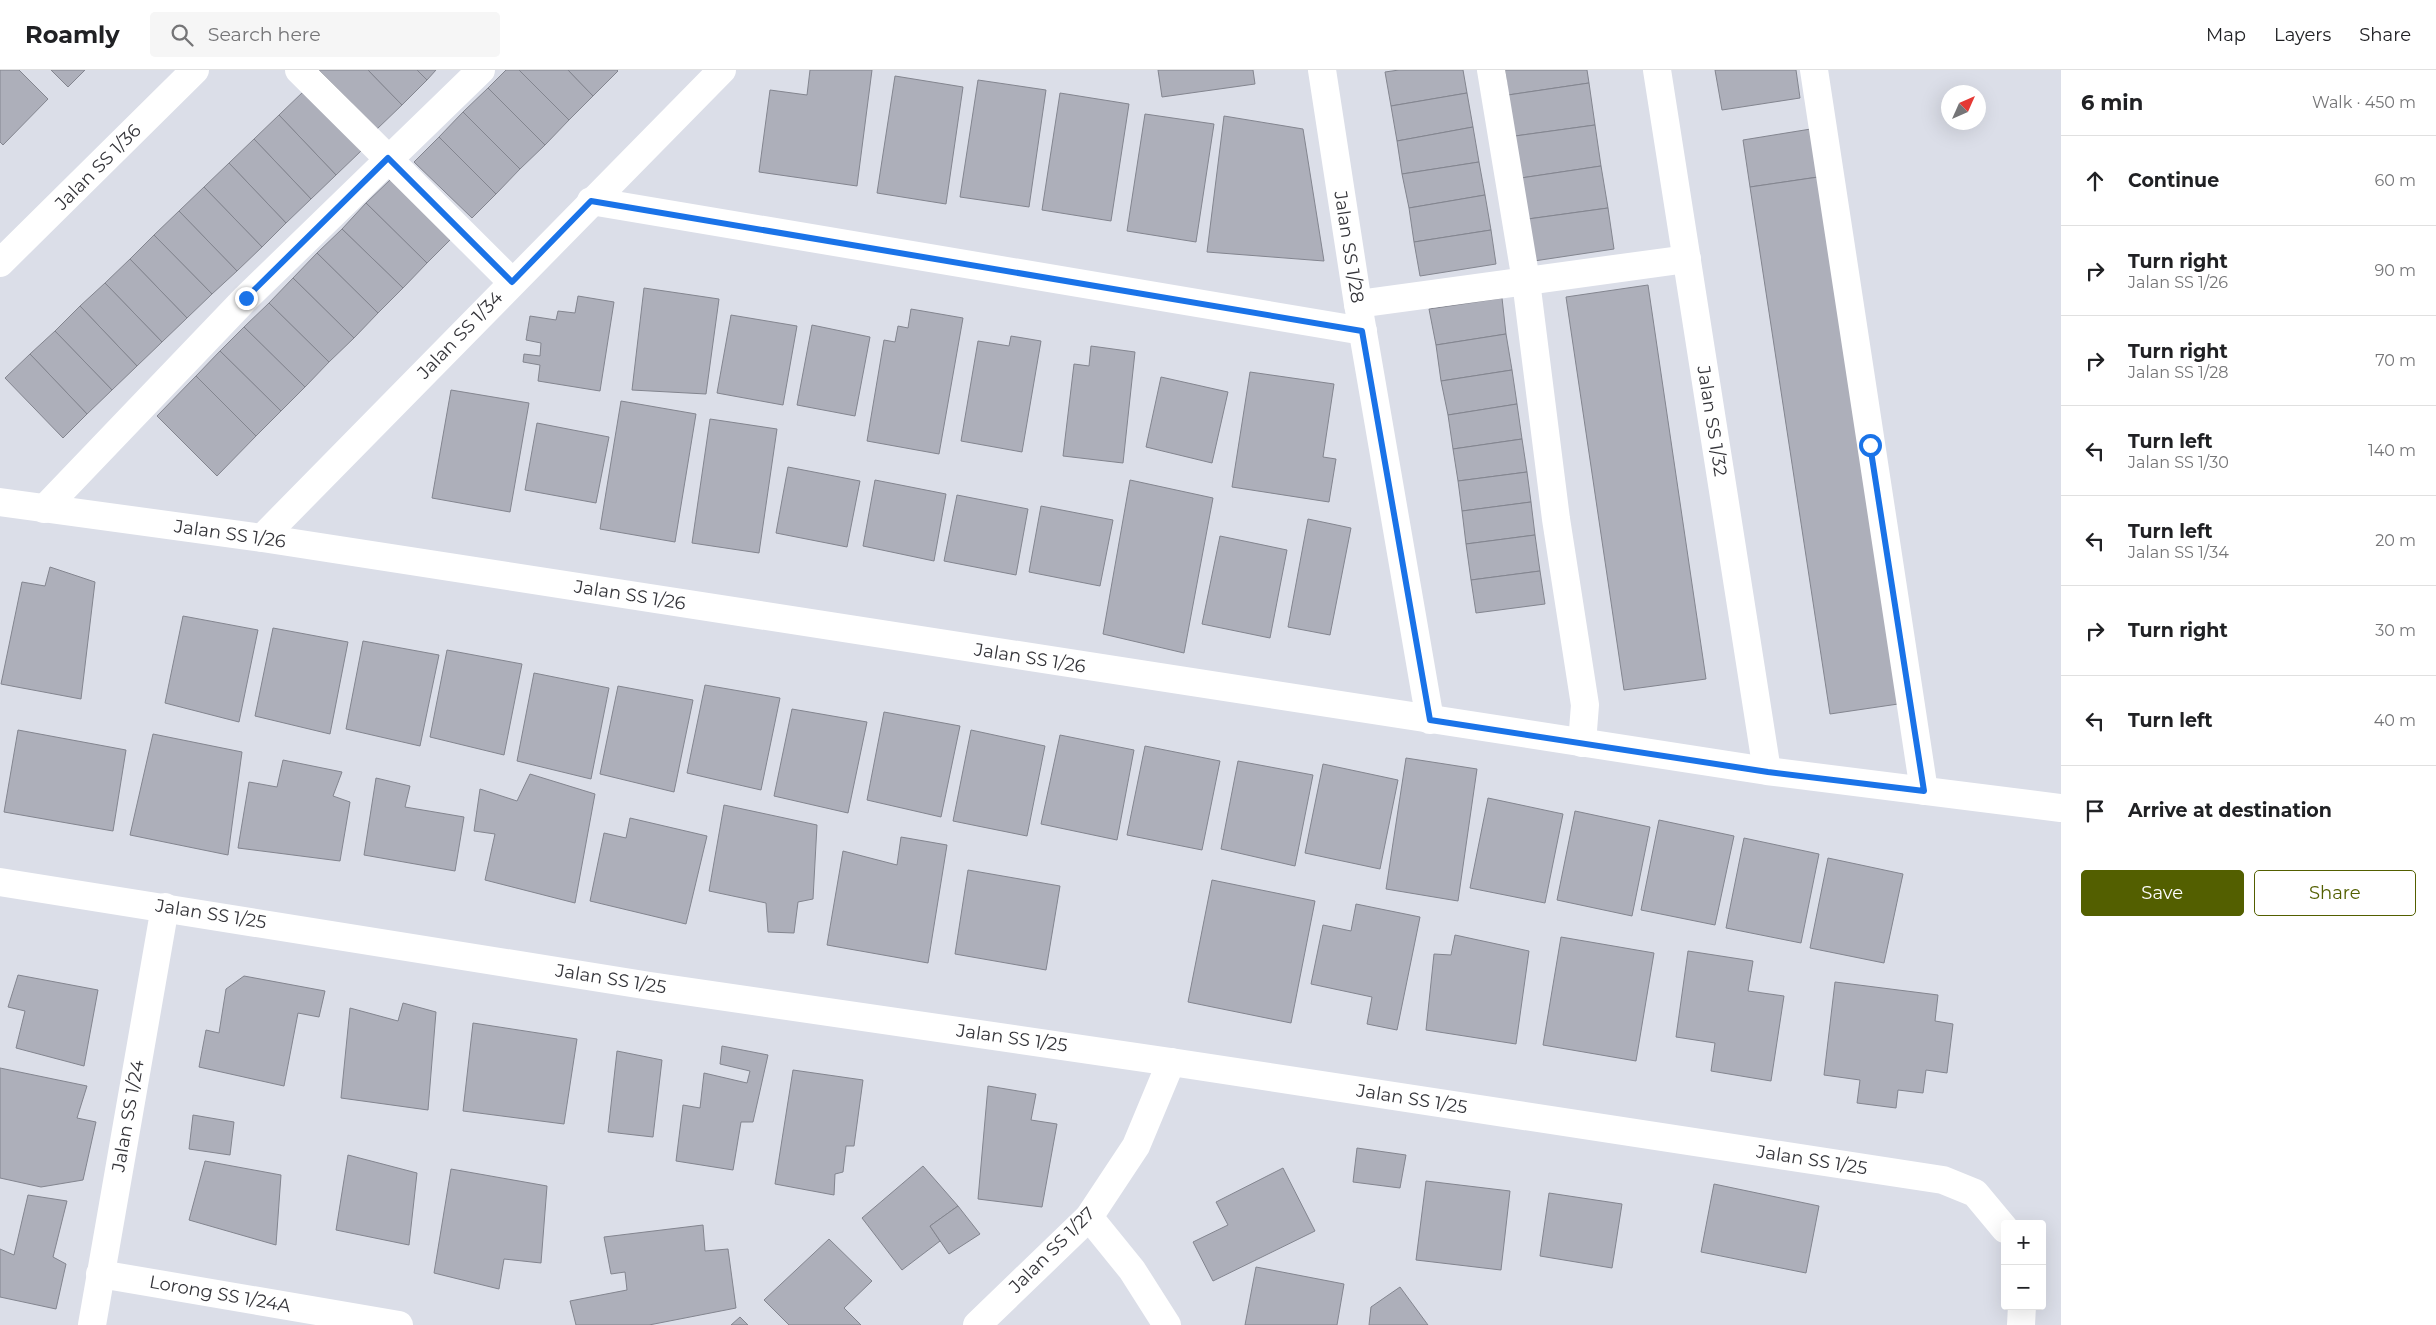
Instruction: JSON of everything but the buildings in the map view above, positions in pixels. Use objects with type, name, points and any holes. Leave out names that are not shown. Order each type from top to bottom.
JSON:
[{"type":"street","name":"Jalan SS 1/36","points":[[0,263],[195,70]]},
{"type":"street","points":[[299,70],[512,282]]},
{"type":"street","points":[[44,509],[246,298],[388,158],[481,70]]},
{"type":"street","name":"Jalan SS 1/34","points":[[262,538],[591,201],[722,70]]},
{"type":"street","name":"Jalan SS 1/28","points":[[1322,70],[1360,318],[1430,720]]},
{"type":"street","points":[[1491,70],[1526,281],[1556,519],[1585,704],[1582,743]]},
{"type":"street","name":"Jalan SS 1/32","points":[[1657,70],[1768,772]]},
{"type":"street","points":[[1814,70],[1924,791]]},
{"type":"street","points":[[591,201],[1360,318],[1526,281],[1686,258]]},
{"type":"street","name":"Jalan SS 1/26","points":[[0,502],[262,538],[1768,772],[2061,808]]},
{"type":"street","name":"Jalan SS 1/25","points":[[0,882],[640,984],[1171,1062],[1943,1180],[1975,1193],[2001,1225]]},
{"type":"street","name":"Jalan SS 1/24","points":[[92,1325],[165,907]]},
{"type":"street","name":"Jalan SS 1/27","points":[[977,1325],[1089,1217],[1136,1146],[1171,1062]]},
{"type":"street","points":[[1089,1217],[1132,1270],[1167,1325]]},
{"type":"street","name":"Lorong SS 1/24A","points":[[100,1274],[399,1325]]},
{"type":"street","points":[[2021,1325],[2022,1310]]},
{"type":"route","points":[[246,298],[388,158],[512,282],[591,201],[1362,331],[1430,720],[1768,772],[1924,791],[1870,445]]}]
